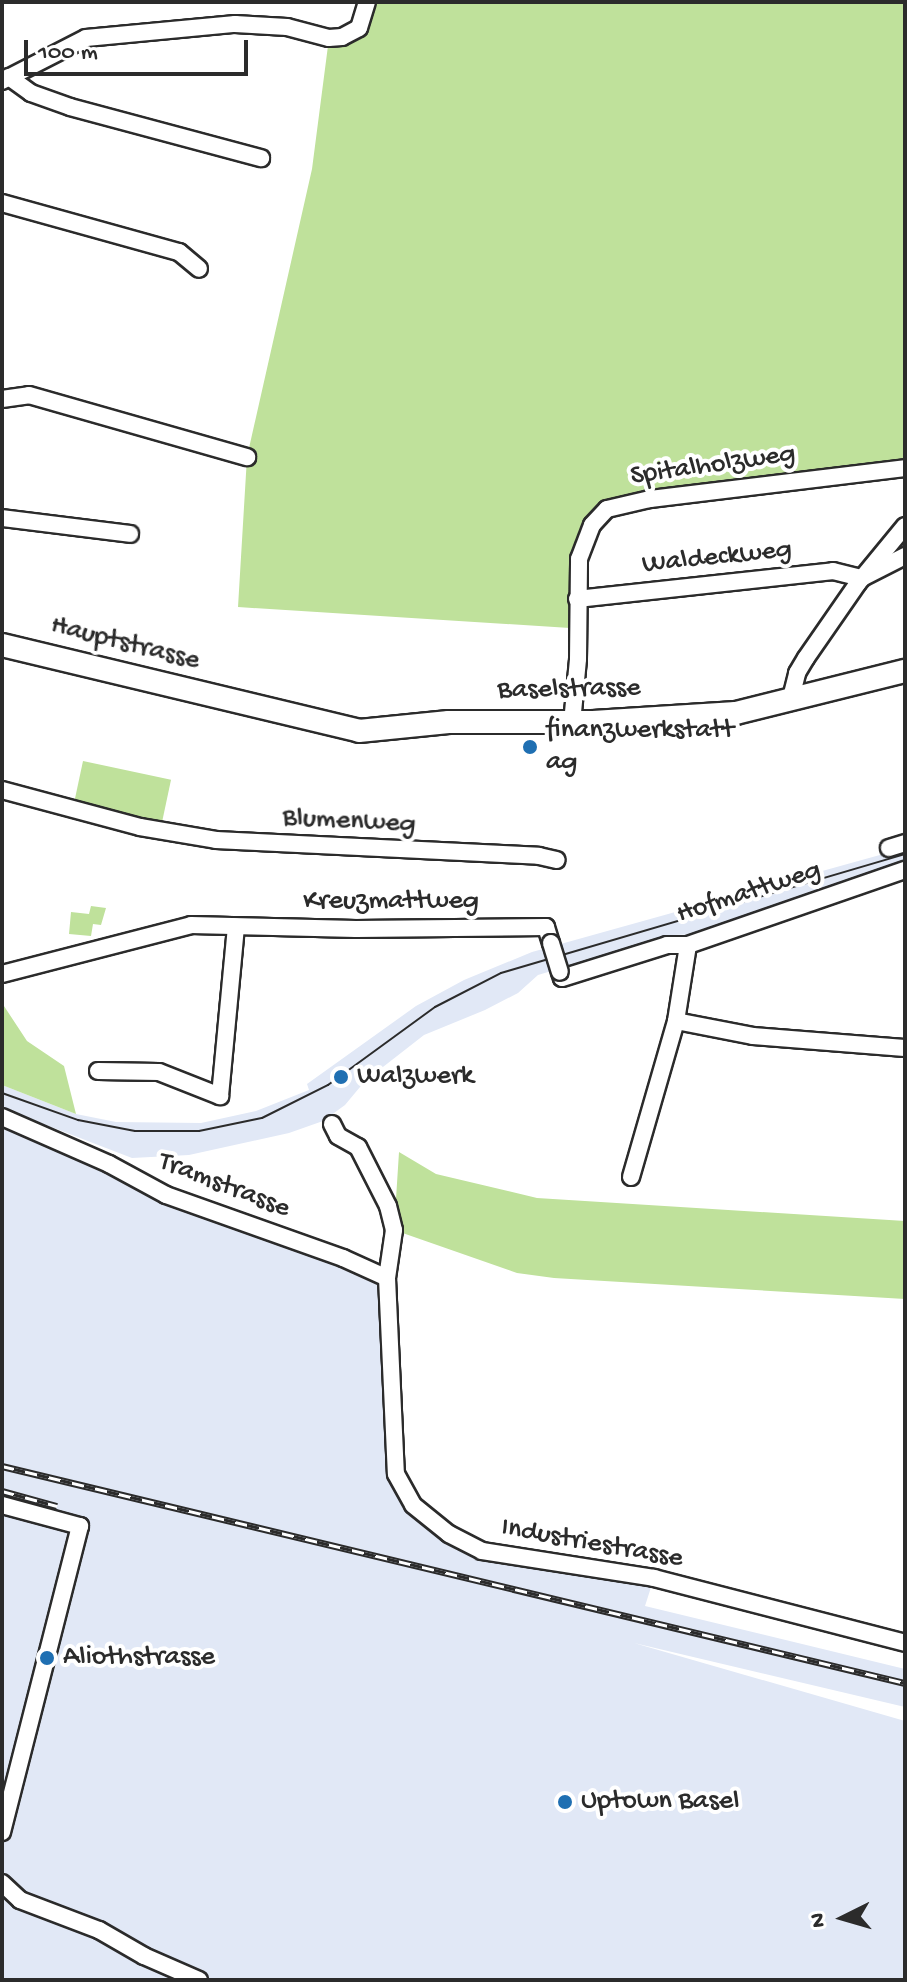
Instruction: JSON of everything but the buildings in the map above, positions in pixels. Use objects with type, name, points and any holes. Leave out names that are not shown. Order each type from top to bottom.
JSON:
[{"type":"main road","name":"Hauptstrasse","points":[[2,645],[233,701]]},
{"type":"main road","name":"Baselstrasse","points":[[233,701],[359,731],[473,721],[572,723],[736,713],[905,671]]},
{"type":"street","points":[[6,79],[86,38],[235,24],[287,27],[329,38],[342,37],[359,28],[367,2]]},
{"type":"street","points":[[6,79],[31,93],[70,107],[261,158]]},
{"type":"street","points":[[2,203],[179,252],[199,269]]},
{"type":"street","points":[[2,396],[29,395],[247,457]]},
{"type":"street","name":"Spitalholzweg","points":[[572,723],[577,675],[577,599],[584,542],[597,518],[607,509],[650,499],[905,468]]},
{"type":"street","points":[[2,518],[130,534]]},
{"type":"street","points":[[790,702],[797,673],[862,578],[905,526]]},
{"type":"street","points":[[862,578],[905,556]]},
{"type":"street","name":"Waldeckweg","points":[[577,599],[833,571],[862,578]]},
{"type":"street","name":"Blumenweg","points":[[2,790],[140,827],[246,843],[539,856],[557,860]]},
{"type":"street","name":"Hofmattweg","points":[[561,975],[667,945],[688,945],[905,870]]},
{"type":"street","name":"Kreuzmattweg","points":[[2,974],[191,925],[549,935],[561,975]]},
{"type":"street","points":[[98,1071],[159,1072],[220,1096],[236,927]]},
{"type":"street","points":[[631,1177],[676,1021],[688,945]]},
{"type":"street","points":[[676,1021],[753,1036],[905,1048]]},
{"type":"street","name":"Tramstrasse","points":[[2,1117],[109,1164],[166,1195],[343,1258],[387,1278]]},
{"type":"street","name":"Industriestrasse","points":[[332,1124],[338,1136],[358,1147],[388,1206],[394,1230],[387,1278],[396,1474],[413,1505],[449,1534],[482,1551],[654,1578],[905,1643]]},
{"type":"street","points":[[2,1505],[80,1526],[2,1832]]},
{"type":"street","points":[[2,1883],[20,1900],[99,1930],[144,1956],[199,1980]]},
{"type":"shaded area","points":[[905,848],[905,864],[700,934],[672,935],[538,975],[518,993],[424,1035],[365,1081],[345,1105],[323,1121],[289,1133],[189,1155],[132,1158],[2,1108],[2,1085],[76,1114],[116,1122],[201,1123],[256,1111],[309,1090],[307,1084],[416,1006],[464,980],[532,952]]},
{"type":"shaded area","points":[[2,1117],[387,1278],[401,1487],[470,1546],[654,1578],[645,1606],[905,1669],[905,1707],[634,1643],[905,1721],[905,1980],[2,1980]]},
{"type":"green space","points":[[367,2],[905,2],[905,461],[615,502],[575,558],[570,628],[238,607],[247,457],[312,169],[329,38],[342,37]]},
{"type":"green space","points":[[83,761],[171,780],[162,824],[74,805]]},
{"type":"green space","points":[[91,906],[106,908],[101,925],[93,924],[91,936],[69,934],[71,912],[89,914]]},
{"type":"green space","points":[[2,1003],[27,1041],[64,1066],[76,1114],[2,1085]]},
{"type":"green space","points":[[399,1152],[436,1174],[537,1198],[905,1221],[905,1299],[554,1278],[517,1273],[394,1230]]},
{"type":"tram line","points":[[2,1093],[78,1120],[135,1131],[199,1131],[262,1118],[328,1085],[435,1007],[501,973],[905,854]]},
{"type":"railway","points":[[2,1466],[905,1683]]},
{"type":"railway","points":[[2,1491],[57,1506]]},
{"type":"place","name":"finanzwerkstatt ag","points":[[530,747]]},
{"type":"place","name":"Walzwerk","points":[[341,1077]]},
{"type":"place","name":"Aliothstrasse","points":[[47,1658]]},
{"type":"place","name":"Uptown Basel","points":[[565,1802]]}]
